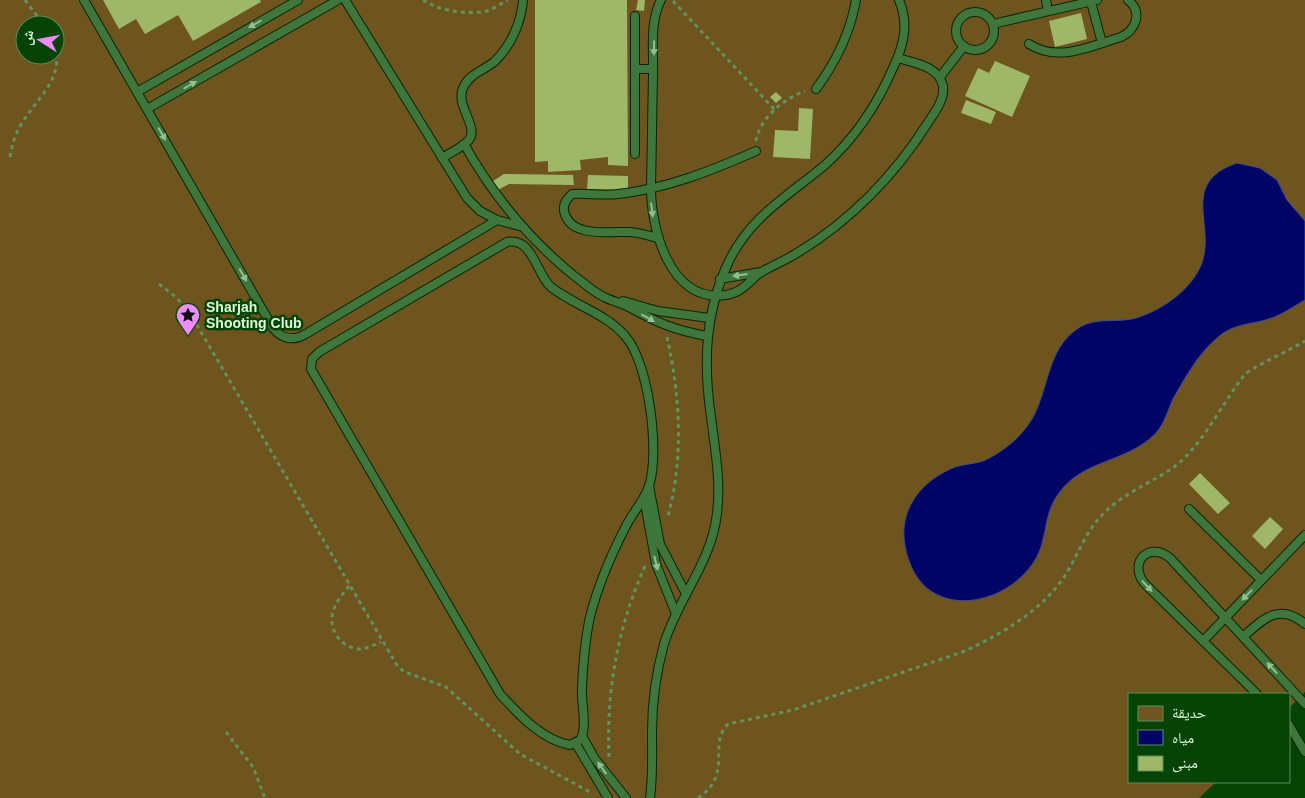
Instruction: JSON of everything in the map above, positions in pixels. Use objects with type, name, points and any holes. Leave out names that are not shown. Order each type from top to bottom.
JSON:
[{"type":"lane","points":[[84,0],[278,334],[291,339],[298,338],[497,220]]},
{"type":"lane","points":[[137,92],[298,0]]},
{"type":"lane","points":[[147,109],[338,0]]},
{"type":"lane","points":[[345,0],[467,198],[480,211],[497,220],[520,226],[563,266],[604,297],[627,306],[664,326],[707,336]]},
{"type":"lane","points":[[442,158],[468,140],[472,131],[462,105],[462,88],[473,76],[494,61],[504,50],[518,24],[523,0]]},
{"type":"lane","points":[[661,0],[654,28],[651,205],[657,238],[673,269],[684,281],[698,291],[714,296],[740,290],[761,272],[797,253],[831,230],[862,203],[891,173],[916,141],[943,97],[943,87],[940,77],[932,69],[898,58]]},
{"type":"lane","points":[[816,90],[832,68],[844,44],[856,0]]},
{"type":"lane","points":[[650,798],[654,694],[665,642],[676,614],[710,546],[717,516],[718,452],[707,381],[707,336],[714,296],[734,250],[752,225],[774,203],[825,164],[848,142],[868,116],[884,88],[904,40],[905,20],[899,0]]},
{"type":"lane","points":[[1046,0],[1048,11]]},
{"type":"lane","points":[[1030,44],[1038,50],[1058,54],[1102,43],[1128,34],[1134,27],[1137,19],[1136,10],[1128,0]]},
{"type":"lane","points":[[993,24],[1094,1],[1102,43]]},
{"type":"lane","points":[[970,13],[984,14],[993,24],[994,31],[990,44],[978,50],[964,46],[957,35],[957,28],[964,16],[970,13]]},
{"type":"lane","points":[[635,16],[635,154]]},
{"type":"lane","points":[[940,77],[964,46]]},
{"type":"lane","points":[[635,69],[653,69]]},
{"type":"lane","points":[[464,144],[492,189],[526,231]]},
{"type":"lane","points":[[657,238],[639,233],[587,231],[570,221],[564,207],[566,199],[572,194],[616,195],[651,188],[699,175],[756,150]]},
{"type":"lane","points":[[576,744],[563,744],[547,735],[525,719],[500,694],[313,374],[312,359],[319,352],[511,241],[520,243],[527,249],[547,284],[614,324],[638,354],[644,372],[648,392],[653,461],[649,486],[644,498],[614,548],[590,618],[583,666],[582,736],[610,780],[626,798]]},
{"type":"lane","points":[[720,279],[761,272]]},
{"type":"lane","points":[[604,297],[658,310],[709,318]]},
{"type":"lane","points":[[649,486],[660,544],[686,594]]},
{"type":"lane","points":[[644,498],[653,547],[662,581],[676,614]]},
{"type":"lane","points":[[1190,509],[1261,580]]},
{"type":"lane","points":[[1203,641],[1305,535]]},
{"type":"lane","points":[[1256,693],[1144,583],[1139,576],[1138,567],[1141,559],[1147,553],[1155,551],[1164,553],[1305,704]]},
{"type":"lane","points":[[1243,637],[1267,616],[1277,613],[1288,614],[1305,624]]},
{"type":"lane","points":[[1290,727],[1305,752]]},
{"type":"lane","points":[[576,744],[582,736]]},
{"type":"lane","points":[[576,744],[608,798]]},
{"type":"path","points":[[24,0],[36,15]]},
{"type":"path","points":[[423,0],[434,7],[461,12],[487,10],[508,0]]},
{"type":"path","points":[[672,0],[775,110]]},
{"type":"path","points":[[10,157],[13,140],[22,123],[48,87],[56,69],[56,65]]},
{"type":"path","points":[[756,150],[759,129],[775,110],[796,94],[816,90]]},
{"type":"path","points":[[159,284],[177,298],[191,315],[381,642],[398,667],[406,672],[446,687],[520,754],[593,794]]},
{"type":"path","points":[[664,326],[674,370],[678,414],[678,458],[667,519]]},
{"type":"path","points":[[698,798],[711,788],[718,776],[722,730],[728,724],[793,710],[965,651],[988,640],[1043,604],[1062,579],[1103,513],[1118,501],[1174,466],[1191,450],[1245,374],[1258,365],[1286,353],[1305,341]]},
{"type":"path","points":[[610,780],[608,732],[614,665],[620,637],[634,591],[653,547]]},
{"type":"path","points":[[349,586],[334,607],[331,618],[333,629],[339,639],[348,646],[359,649],[381,642]]},
{"type":"path","points":[[226,732],[253,767],[266,798]]},
{"type":"green space","points":[[0,0],[1305,0],[1305,692],[1290,707],[1290,693],[1128,693],[1128,783],[1215,783],[1199,798],[0,798]]},
{"type":"water","points":[[1237,163],[1260,168],[1277,180],[1287,200],[1305,221],[1305,300],[1274,317],[1242,325],[1223,333],[1210,344],[1187,375],[1155,434],[1132,450],[1080,474],[1059,493],[1047,519],[1041,547],[1034,561],[1024,574],[1011,585],[981,599],[965,601],[949,599],[928,589],[914,572],[905,546],[905,520],[915,497],[932,480],[943,473],[955,467],[980,462],[1005,448],[1020,435],[1033,418],[1059,349],[1068,337],[1080,327],[1093,322],[1136,318],[1156,310],[1183,291],[1201,265],[1205,250],[1203,207],[1204,194],[1209,182],[1219,172]]},
{"type":"building","points":[[103,0],[260,0],[261,2],[193,41],[178,15],[145,34],[136,19],[119,29]]},
{"type":"building","points":[[535,0],[627,0],[628,166],[608,165],[608,157],[580,160],[581,170],[548,172],[548,161],[535,162]]},
{"type":"building","points":[[638,0],[645,0],[644,11],[636,10]]},
{"type":"building","points":[[1081,13],[1087,39],[1055,47],[1049,21]]},
{"type":"building","points":[[995,61],[1030,76],[1012,117],[965,96],[978,68],[989,73]]},
{"type":"building","points":[[776,92],[782,98],[776,103],[770,97]]},
{"type":"building","points":[[966,100],[996,112],[991,124],[961,113]]},
{"type":"building","points":[[799,108],[813,109],[810,159],[773,157],[775,130],[798,131]]},
{"type":"building","points":[[504,174],[573,175],[574,185],[509,184],[496,191],[490,183]]},
{"type":"building","points":[[588,175],[628,176],[628,190],[587,189]]},
{"type":"building","points":[[1200,473],[1230,503],[1218,514],[1189,484]]},
{"type":"building","points":[[1270,517],[1283,529],[1265,549],[1252,536]]},
{"type":"place","name":"Sharjah Shooting Club","points":[[188,336]]}]
